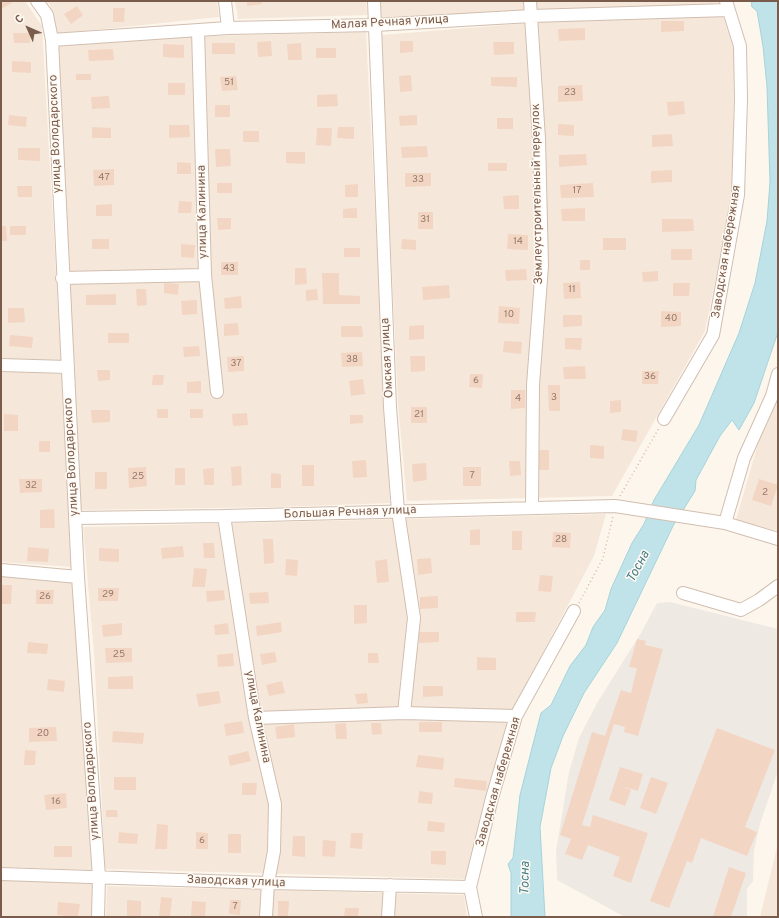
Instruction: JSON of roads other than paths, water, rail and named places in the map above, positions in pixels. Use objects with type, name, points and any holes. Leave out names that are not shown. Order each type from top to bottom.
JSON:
[{"type":"street","name":"улица Володарского","points":[[37,1],[47,15],[52,40],[62,278],[78,576],[99,877],[98,917]]},
{"type":"street","points":[[225,1],[228,28]]},
{"type":"street","name":"Омская улица","points":[[374,1],[389,391],[398,511],[414,618],[404,712]]},
{"type":"street","name":"Землеустроительный переулок","points":[[530,1],[539,139],[542,266],[533,385],[532,507]]},
{"type":"street","name":"Малая Речная улица","points":[[52,40],[228,28],[375,25],[727,6]]},
{"type":"street","name":"Заводская набережная","points":[[664,419],[713,335],[738,194],[741,99],[740,46],[727,6]]},
{"type":"street","name":"улица Калинина","points":[[198,30],[205,275],[217,392]]},
{"type":"street","points":[[62,278],[205,275]]},
{"type":"street","points":[[1,365],[67,368]]},
{"type":"street","points":[[725,523],[744,458],[772,396],[778,374]]},
{"type":"street","name":"Большая Речная улица","points":[[76,518],[224,516],[532,507],[625,507],[725,523],[778,539]]},
{"type":"street","name":"улица Калинина","points":[[224,516],[255,718],[275,804],[274,851],[268,883],[266,917]]},
{"type":"street","points":[[1,570],[78,576]]},
{"type":"street","points":[[683,593],[741,610],[759,600],[778,586]]},
{"type":"street","name":"Заводская набережная","points":[[476,917],[470,887],[492,798],[516,716],[574,611]]},
{"type":"street","points":[[255,718],[404,712],[516,716]]},
{"type":"street","name":"Заводская улица","points":[[1,874],[268,883],[470,887]]},
{"type":"street","points":[[388,917],[390,885]]},
{"type":"water","name":"Тосна","points":[[752,1],[778,1],[778,332],[754,403],[739,430],[732,420],[720,436],[696,480],[695,491],[673,526],[617,643],[584,693],[563,736],[551,768],[540,827],[545,917],[511,917],[511,873],[508,864],[513,858],[520,795],[541,713],[551,705],[570,666],[586,645],[593,627],[605,610],[611,589],[632,543],[644,524],[654,500],[699,425],[739,333],[755,283],[767,221],[770,182],[767,87],[763,46],[757,11],[752,7]]}]
